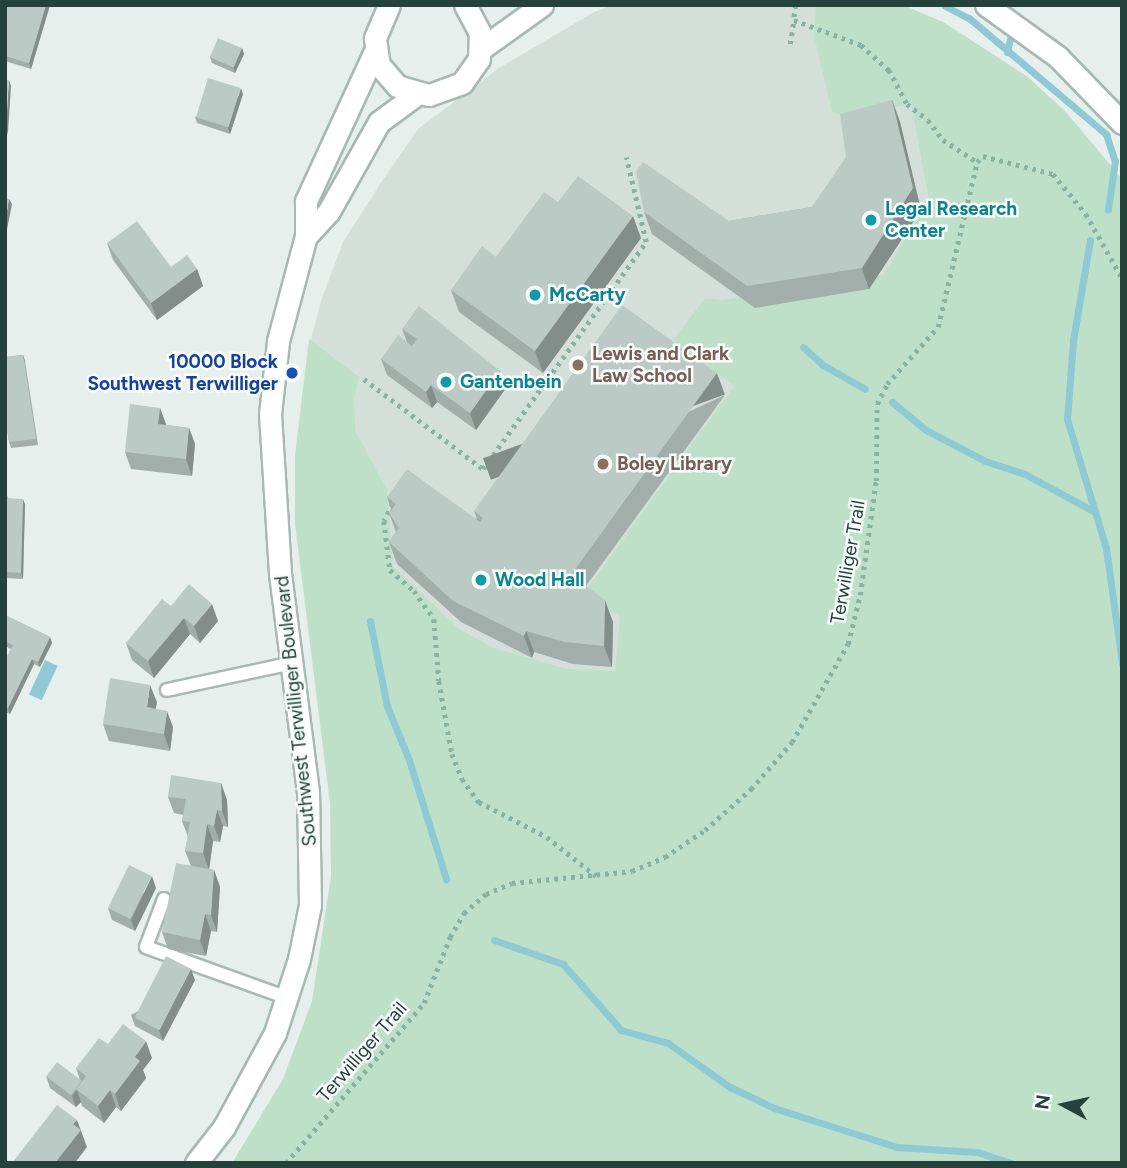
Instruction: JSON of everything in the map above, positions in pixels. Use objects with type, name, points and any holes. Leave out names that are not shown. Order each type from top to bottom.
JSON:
[{"type":"main road","points":[[306,236],[306,201],[376,51],[378,25],[390,5]]},
{"type":"main road","points":[[465,5],[477,22],[482,48]]},
{"type":"main road","points":[[376,51],[386,75],[417,94],[439,95],[462,83],[482,48],[542,5]]},
{"type":"main road","points":[[986,5],[1058,57],[1122,123]]},
{"type":"main road","points":[[306,236],[329,211],[379,122],[417,94]]},
{"type":"main road","name":"Southwest Terwilliger Boulevard","points":[[196,1163],[260,1067],[288,998],[310,905],[312,872],[308,792],[280,573],[270,414],[278,341],[306,236]]},
{"type":"lane","points":[[167,691],[293,663]]},
{"type":"lane","points":[[164,899],[146,947],[288,998]]},
{"type":"path","points":[[790,44],[796,5]]},
{"type":"path","points":[[794,20],[861,45],[889,70],[907,104],[928,120],[943,140],[977,162],[984,156],[1053,174],[1086,214],[1122,278]]},
{"type":"path","points":[[364,379],[483,469],[646,242],[626,157]]},
{"type":"path","name":"Terwilliger Trail","points":[[286,1163],[424,1003],[450,937],[464,913],[486,894],[512,883],[597,877],[632,871],[665,857],[705,830],[751,789],[792,742],[837,667],[860,595],[876,481],[877,404],[887,384],[938,327],[977,162]]},
{"type":"path","points":[[395,500],[384,521],[390,570],[415,591],[434,619],[439,681],[452,754],[462,779],[479,802],[547,837],[597,877]]},
{"type":"shaded area","name":"Lewis and Clark Law School","points":[[613,5],[885,5],[1018,75],[622,707],[479,683],[302,465],[310,343],[322,298],[343,242],[382,181],[418,129],[499,68],[594,12]]},
{"type":"green space","points":[[816,5],[903,5],[943,22],[1028,77],[1066,112],[1122,179],[1122,1163],[232,1163],[283,1079],[312,1001],[331,876],[330,804],[295,524],[295,455],[309,339],[359,377],[354,398],[355,430],[387,490],[393,566],[458,628],[491,647],[567,669],[615,671],[620,617],[585,592],[734,386],[673,340],[705,298],[722,300],[883,275],[929,200],[911,104],[849,117],[832,112],[814,36]]},
{"type":"water","points":[[45,660],[58,666],[42,700],[29,694]]},
{"type":"building","points":[[5,5],[46,5],[29,63],[5,56]]},
{"type":"building","points":[[218,38],[242,48],[234,67],[210,57]]},
{"type":"building","points":[[208,78],[241,88],[229,127],[196,117]]},
{"type":"building","points":[[5,80],[9,80],[5,127]]},
{"type":"building","name":"Legal Research Center","points":[[892,100],[913,188],[862,268],[747,286],[644,212],[636,172],[643,162],[729,221],[812,207],[846,157],[840,114]]},
{"type":"building","name":"McCarty","points":[[578,176],[633,216],[535,351],[451,290],[482,246],[496,257],[544,192],[558,202]]},
{"type":"building","points":[[5,198],[9,199],[5,222]]},
{"type":"building","points":[[137,221],[171,267],[187,255],[197,269],[151,303],[107,243]]},
{"type":"building","points":[[622,305],[717,373],[571,575],[605,600],[604,646],[565,642],[526,631],[524,636],[453,601],[389,542],[399,528],[389,513],[396,504],[387,497],[407,469],[480,522],[483,518],[474,511]]},
{"type":"building","name":"Gantenbein","points":[[419,306],[500,371],[470,413],[431,385],[426,392],[381,359],[398,335],[412,346],[417,339],[402,329]]},
{"type":"building","points":[[23,355],[36,439],[9,442],[5,416],[5,357]]},
{"type":"building","points":[[130,404],[160,408],[158,424],[189,428],[186,459],[125,452]]},
{"type":"building","points":[[5,490],[6,498],[23,499],[21,573],[5,572]]},
{"type":"building","points":[[189,584],[212,604],[194,626],[184,618],[148,661],[126,643],[162,599],[171,606]]},
{"type":"building","points":[[5,615],[50,637],[38,662],[32,659],[8,708],[5,707],[5,661],[13,645],[5,641]]},
{"type":"building","points":[[110,678],[150,685],[147,707],[167,711],[164,734],[103,724]]},
{"type":"building","points":[[171,775],[221,783],[222,811],[217,810],[214,826],[207,824],[203,853],[185,851],[190,822],[182,821],[186,799],[168,797]]},
{"type":"building","points":[[176,863],[214,870],[211,915],[205,914],[200,940],[162,932]]},
{"type":"building","points":[[129,865],[151,876],[130,919],[108,908]]},
{"type":"building","points":[[166,956],[191,969],[160,1030],[135,1017]]},
{"type":"building","points":[[123,1024],[146,1041],[135,1057],[140,1061],[115,1094],[110,1090],[98,1106],[76,1089],[86,1076],[76,1068],[99,1038],[108,1044]]},
{"type":"building","points":[[57,1062],[82,1081],[71,1095],[46,1076]]},
{"type":"building","points":[[57,1105],[77,1120],[73,1124],[81,1130],[55,1163],[12,1163]]},
{"type":"waterway","points":[[945,6],[969,18],[1106,134],[1115,161],[1108,209]]},
{"type":"waterway","points":[[1007,52],[1010,39]]},
{"type":"waterway","points":[[1090,240],[1073,341],[1067,419],[1106,548],[1122,664]]},
{"type":"waterway","points":[[803,347],[823,365],[865,389]]},
{"type":"waterway","points":[[892,402],[926,430],[985,461],[1025,474],[1095,512]]},
{"type":"waterway","points":[[370,621],[387,706],[409,760],[446,879]]},
{"type":"waterway","points":[[494,940],[563,964],[621,1030],[668,1043],[730,1087],[774,1108],[897,1147],[977,1152],[1011,1163]]},
{"type":"place","name":"Legal Research Center","points":[[871,220]]},
{"type":"place","name":"McCarty","points":[[535,295]]},
{"type":"place","name":"Lewis and Clark Law School","points":[[578,365]]},
{"type":"place","name":"10000 Block Southwest Terwilliger","points":[[292,373]]},
{"type":"place","name":"Gantenbein","points":[[446,382]]},
{"type":"place","name":"Boley Library","points":[[603,464]]},
{"type":"place","name":"Wood Hall","points":[[481,580]]}]
